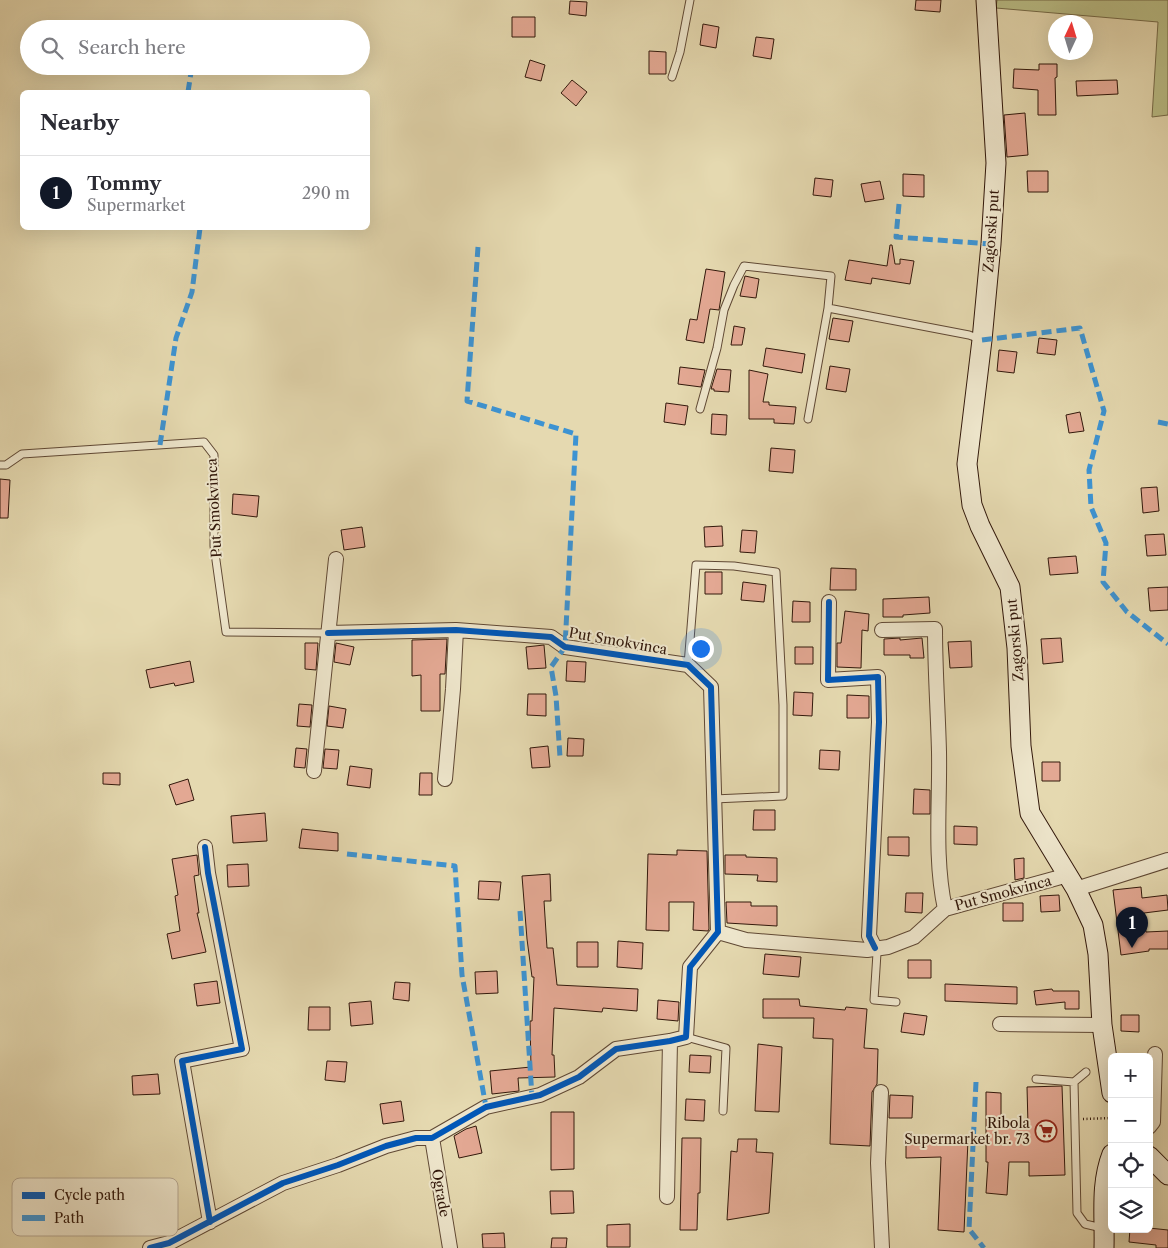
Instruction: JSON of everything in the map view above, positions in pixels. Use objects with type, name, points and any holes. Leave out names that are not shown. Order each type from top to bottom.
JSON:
[{"type":"main road","name":"Zagorski put","points":[[986,0],[996,163],[982,340],[967,464],[972,504],[980,526],[1010,587],[1017,648],[1021,746],[1030,813],[1072,882],[1092,925],[1098,954],[1102,1025],[1108,1066]]},
{"type":"main road","points":[[1153,1160],[1168,1175]]},
{"type":"main road","points":[[1104,1248],[1103,1195],[1108,1164]]},
{"type":"main road","points":[[1105,1227],[1108,1218]]},
{"type":"street","points":[[314,771],[336,559]]},
{"type":"street","points":[[829,602],[828,680],[878,677],[879,722],[869,936],[875,948]]},
{"type":"street","points":[[882,630],[936,629],[935,670],[939,752],[938,832],[941,894],[945,909]]},
{"type":"street","name":"Put Smokvinca","points":[[328,633],[456,630],[551,637],[565,647],[688,665]]},
{"type":"street","points":[[445,779],[456,630]]},
{"type":"street","points":[[150,1248],[169,1243],[283,1184],[386,1146],[416,1138],[432,1138],[486,1107],[540,1095],[579,1077],[616,1049],[686,1037],[690,967],[718,932],[711,687],[688,665]]},
{"type":"street","points":[[205,847],[208,874],[242,1049],[182,1061],[210,1222]]},
{"type":"street","name":"Put Smokvinca","points":[[718,932],[746,940],[867,950],[888,947],[914,937],[945,909],[1168,860]]},
{"type":"street","points":[[1000,1024],[1102,1025]]},
{"type":"street","points":[[667,1197],[670,1041]]},
{"type":"street","points":[[1153,1122],[1155,1054]]},
{"type":"street","points":[[880,1092],[878,1164],[882,1248]]},
{"type":"street","name":"Ograde","points":[[432,1138],[450,1248]]},
{"type":"lane","points":[[672,77],[680,52],[690,0]]},
{"type":"lane","points":[[700,409],[718,348],[724,310],[744,266],[831,276],[828,308],[808,419]]},
{"type":"lane","points":[[828,308],[969,335],[982,340]]},
{"type":"lane","name":"Put Smokvinca","points":[[0,465],[6,465],[22,454],[204,442],[214,456],[214,546],[226,632],[328,633]]},
{"type":"lane","points":[[688,665],[696,565],[734,566],[776,572],[783,705],[783,796],[714,800]]},
{"type":"lane","points":[[875,948],[877,953],[874,1000],[896,1002]]},
{"type":"lane","points":[[686,1037],[726,1048],[723,1111]]},
{"type":"lane","points":[[1036,1079],[1074,1082],[1086,1072]]},
{"type":"lane","points":[[1074,1082],[1077,1213],[1085,1224],[1105,1227]]},
{"type":"path","points":[[1089,1119],[1108,1118]]},
{"type":"green space","points":[[997,0],[1168,0],[1168,115],[1152,117],[1158,22],[996,8]]},
{"type":"building","points":[[916,0],[941,0],[940,12],[915,10]]},
{"type":"building","points":[[570,1],[587,2],[586,16],[569,14]]},
{"type":"building","points":[[512,17],[535,17],[535,37],[512,37]]},
{"type":"building","points":[[703,24],[719,27],[716,48],[700,45]]},
{"type":"building","points":[[756,37],[774,39],[771,59],[753,56]]},
{"type":"building","points":[[649,51],[666,52],[666,74],[649,74]]},
{"type":"building","points":[[530,60],[545,65],[541,81],[525,77]]},
{"type":"building","points":[[1039,64],[1057,64],[1057,77],[1055,78],[1056,115],[1038,115],[1038,90],[1013,88],[1014,69],[1039,70]]},
{"type":"building","points":[[572,80],[587,92],[576,106],[561,93]]},
{"type":"building","points":[[1117,80],[1118,94],[1077,96],[1076,81]]},
{"type":"building","points":[[1025,113],[1028,155],[1007,157],[1004,115]]},
{"type":"building","points":[[1027,171],[1048,171],[1048,192],[1028,192]]},
{"type":"building","points":[[903,174],[924,175],[924,197],[903,196]]},
{"type":"building","points":[[815,178],[833,180],[831,197],[813,195]]},
{"type":"building","points":[[880,181],[884,199],[865,202],[861,184]]},
{"type":"building","points":[[890,245],[892,245],[895,264],[900,264],[900,259],[914,261],[910,284],[872,278],[871,284],[845,280],[849,260],[887,266]]},
{"type":"building","points":[[706,269],[725,272],[719,310],[710,309],[704,343],[686,340],[690,319],[697,320]]},
{"type":"building","points":[[745,276],[759,279],[756,298],[740,296]]},
{"type":"building","points":[[833,318],[853,321],[849,342],[829,339]]},
{"type":"building","points":[[734,326],[745,328],[742,345],[731,345]]},
{"type":"building","points":[[1039,338],[1057,340],[1055,355],[1037,353]]},
{"type":"building","points":[[766,348],[805,354],[802,373],[763,366]]},
{"type":"building","points":[[999,350],[1017,352],[1014,373],[997,371]]},
{"type":"building","points":[[830,366],[850,369],[846,392],[826,389]]},
{"type":"building","points":[[680,367],[705,370],[701,387],[678,384]]},
{"type":"building","points":[[717,369],[731,370],[729,392],[711,389]]},
{"type":"building","points":[[749,370],[768,374],[763,402],[769,402],[769,405],[796,407],[794,424],[774,423],[774,419],[749,419]]},
{"type":"building","points":[[666,403],[688,406],[685,425],[664,422]]},
{"type":"building","points":[[1080,412],[1084,431],[1069,433],[1066,415]]},
{"type":"building","points":[[712,414],[727,415],[726,435],[711,434]]},
{"type":"building","points":[[771,448],[795,450],[793,473],[769,471]]},
{"type":"building","points":[[0,479],[10,480],[8,518],[0,518]]},
{"type":"building","points":[[1157,487],[1159,511],[1143,513],[1141,488]]},
{"type":"building","points":[[233,494],[259,496],[257,517],[232,514]]},
{"type":"building","points":[[722,526],[723,546],[705,547],[704,527]]},
{"type":"building","points":[[362,527],[365,547],[344,550],[341,530]]},
{"type":"building","points":[[742,530],[757,531],[755,553],[740,552]]},
{"type":"building","points":[[1164,534],[1166,555],[1147,556],[1145,535]]},
{"type":"building","points":[[1076,556],[1078,573],[1050,575],[1048,558]]},
{"type":"building","points":[[831,568],[856,569],[856,590],[830,590]]},
{"type":"building","points":[[705,572],[722,572],[722,594],[705,594]]},
{"type":"building","points":[[743,582],[766,585],[764,602],[741,600]]},
{"type":"building","points":[[1168,587],[1168,610],[1150,611],[1148,588]]},
{"type":"building","points":[[929,597],[930,613],[903,615],[903,617],[883,617],[883,599]]},
{"type":"building","points":[[793,601],[810,602],[810,622],[792,622]]},
{"type":"building","points":[[845,611],[869,614],[868,631],[862,630],[861,668],[837,667],[837,643],[841,643]]},
{"type":"building","points":[[900,638],[900,640],[922,638],[924,658],[910,658],[910,655],[884,655],[884,639]]},
{"type":"building","points":[[1061,638],[1063,662],[1043,664],[1041,639]]},
{"type":"building","points":[[447,639],[445,674],[440,674],[440,711],[421,711],[421,675],[412,676],[412,640]]},
{"type":"building","points":[[971,641],[972,667],[950,668],[948,642]]},
{"type":"building","points":[[305,643],[318,643],[316,670],[305,669]]},
{"type":"building","points":[[336,643],[354,647],[350,665],[334,662]]},
{"type":"building","points":[[544,645],[546,668],[528,669],[526,647]]},
{"type":"building","points":[[795,647],[813,647],[813,664],[795,664]]},
{"type":"building","points":[[190,661],[194,682],[175,686],[174,683],[150,688],[146,670]]},
{"type":"building","points":[[567,661],[586,662],[585,682],[566,681]]},
{"type":"building","points":[[794,692],[813,693],[812,716],[793,715]]},
{"type":"building","points":[[528,694],[546,694],[546,716],[527,715]]},
{"type":"building","points":[[847,695],[869,696],[869,718],[847,718]]},
{"type":"building","points":[[299,704],[312,705],[310,727],[297,726]]},
{"type":"building","points":[[329,706],[346,709],[343,728],[327,726]]},
{"type":"building","points":[[568,738],[584,739],[583,756],[567,756]]},
{"type":"building","points":[[548,746],[550,767],[532,768],[530,748]]},
{"type":"building","points":[[296,748],[307,749],[305,768],[294,767]]},
{"type":"building","points":[[325,749],[339,750],[337,769],[323,768]]},
{"type":"building","points":[[820,750],[840,751],[839,770],[819,769]]},
{"type":"building","points":[[1042,762],[1060,762],[1060,781],[1042,781]]},
{"type":"building","points":[[350,766],[372,769],[370,788],[347,785]]},
{"type":"building","points":[[103,773],[120,773],[120,785],[103,784]]},
{"type":"building","points":[[420,773],[432,773],[432,795],[419,795]]},
{"type":"building","points":[[188,779],[194,800],[176,805],[169,785]]},
{"type":"building","points":[[914,789],[930,790],[930,814],[913,814]]},
{"type":"building","points":[[754,810],[775,810],[775,830],[753,830]]},
{"type":"building","points":[[265,813],[267,841],[233,843],[231,816]]},
{"type":"building","points":[[954,826],[977,827],[977,845],[954,844]]},
{"type":"building","points":[[302,829],[338,833],[338,851],[299,848]]},
{"type":"building","points":[[888,837],[909,837],[909,856],[888,855]]},
{"type":"building","points":[[677,850],[707,851],[708,931],[693,930],[694,902],[669,902],[669,931],[646,930],[648,854],[677,855]]},
{"type":"building","points":[[197,855],[199,875],[194,876],[199,913],[197,913],[206,952],[172,959],[167,934],[180,931],[175,896],[178,895],[172,859]]},
{"type":"building","points":[[725,855],[777,858],[777,882],[757,881],[758,875],[725,874]]},
{"type":"building","points":[[1024,858],[1024,878],[1015,880],[1014,859]]},
{"type":"building","points":[[248,864],[249,886],[228,887],[227,865]]},
{"type":"building","points":[[550,874],[551,901],[544,901],[547,948],[553,948],[557,985],[638,989],[637,1011],[603,1008],[602,1012],[554,1008],[552,1055],[554,1055],[555,1077],[518,1078],[519,1091],[492,1094],[490,1071],[531,1067],[530,1021],[532,1021],[534,977],[532,977],[527,939],[522,876]]},
{"type":"building","points":[[479,881],[501,882],[499,900],[478,899]]},
{"type":"building","points":[[1141,887],[1142,898],[1167,895],[1168,910],[1144,913],[1146,932],[1168,931],[1168,949],[1149,949],[1149,951],[1121,955],[1113,890]]},
{"type":"building","points":[[906,893],[923,893],[922,913],[905,912]]},
{"type":"building","points":[[1059,895],[1060,911],[1041,912],[1040,896]]},
{"type":"building","points":[[726,902],[751,902],[751,906],[777,906],[777,926],[727,923]]},
{"type":"building","points":[[1003,903],[1023,903],[1023,921],[1003,921]]},
{"type":"building","points":[[618,941],[643,943],[642,969],[617,967]]},
{"type":"building","points":[[577,942],[598,942],[598,967],[577,967]]},
{"type":"building","points":[[765,954],[801,957],[799,977],[763,974]]},
{"type":"building","points":[[908,960],[931,960],[931,978],[908,978]]},
{"type":"building","points":[[497,971],[498,993],[476,994],[475,972]]},
{"type":"building","points":[[217,981],[220,1003],[197,1006],[194,984]]},
{"type":"building","points":[[395,982],[410,983],[409,1001],[393,999]]},
{"type":"building","points":[[945,984],[1017,987],[1017,1004],[945,1001]]},
{"type":"building","points":[[1052,989],[1053,991],[1079,991],[1079,1009],[1065,1009],[1065,1002],[1036,1005],[1034,991]]},
{"type":"building","points":[[763,999],[799,999],[800,1006],[845,1010],[846,1007],[867,1009],[864,1048],[878,1049],[877,1084],[872,1092],[870,1146],[830,1144],[833,1039],[813,1038],[814,1018],[763,1018]]},
{"type":"building","points":[[658,1000],[679,1002],[678,1021],[657,1019]]},
{"type":"building","points":[[371,1001],[373,1024],[351,1026],[349,1003]]},
{"type":"building","points":[[309,1007],[330,1007],[330,1030],[308,1030]]},
{"type":"building","points":[[904,1013],[927,1016],[924,1035],[901,1032]]},
{"type":"building","points":[[1121,1015],[1139,1015],[1139,1032],[1121,1031]]},
{"type":"building","points":[[758,1044],[782,1047],[779,1112],[755,1111]]},
{"type":"building","points":[[690,1055],[711,1056],[710,1073],[689,1072]]},
{"type":"building","points":[[327,1061],[347,1062],[345,1082],[325,1080]]},
{"type":"building","points":[[158,1074],[160,1094],[133,1095],[132,1076]]},
{"type":"building","points":[[1062,1086],[1065,1175],[1029,1176],[1029,1162],[1009,1162],[1007,1195],[986,1193],[988,1162],[986,1162],[986,1092],[1001,1093],[1001,1125],[1028,1125],[1027,1087]]},
{"type":"building","points":[[890,1095],[913,1096],[912,1118],[889,1118]]},
{"type":"building","points":[[686,1099],[705,1100],[704,1121],[685,1120]]},
{"type":"building","points":[[401,1101],[404,1121],[383,1124],[380,1104]]},
{"type":"building","points":[[551,1112],[574,1112],[574,1169],[551,1170]]},
{"type":"building","points":[[476,1126],[482,1153],[459,1158],[454,1136]]},
{"type":"building","points":[[682,1138],[701,1138],[697,1230],[680,1230]]},
{"type":"building","points":[[738,1139],[757,1139],[756,1152],[773,1153],[769,1213],[727,1220],[731,1151],[737,1152]]},
{"type":"building","points":[[906,1140],[968,1140],[964,1232],[938,1230],[941,1157],[906,1158]]},
{"type":"building","points":[[550,1191],[573,1191],[574,1213],[551,1214]]},
{"type":"building","points":[[630,1224],[630,1247],[607,1247],[607,1225]]},
{"type":"building","points":[[1153,1228],[1168,1230],[1168,1248],[1156,1248],[1156,1245],[1129,1242],[1130,1233],[1153,1233]]},
{"type":"building","points":[[504,1233],[505,1248],[483,1248],[482,1234]]},
{"type":"building","points":[[552,1238],[567,1238],[566,1248],[551,1248]]},
{"type":"marked path","points":[[188,90],[191,75]]},
{"type":"marked path","points":[[899,204],[896,237],[991,244]]},
{"type":"marked path","points":[[160,445],[176,338],[192,292],[200,230]]},
{"type":"marked path","points":[[478,247],[467,401],[576,434],[565,647],[551,667],[556,696],[560,757]]},
{"type":"marked path","points":[[982,340],[1080,328],[1104,411],[1089,470],[1091,507],[1106,543],[1103,582],[1127,612],[1168,644]]},
{"type":"marked path","points":[[1158,422],[1168,424]]},
{"type":"marked path","points":[[347,854],[455,866],[462,975],[486,1107]]},
{"type":"marked path","points":[[520,911],[532,1097]]},
{"type":"marked path","points":[[976,1082],[969,1229],[984,1248]]},
{"type":"cycle path","points":[[829,602],[828,680],[878,677],[879,722],[869,936],[875,948]]},
{"type":"cycle path","points":[[150,1248],[169,1243],[283,1183],[338,1165],[386,1146],[416,1138],[432,1138],[486,1107],[540,1095],[579,1077],[616,1049],[686,1037],[690,967],[718,932],[711,687],[688,665],[565,647],[551,637],[456,630],[328,633]]},
{"type":"cycle path","points":[[205,847],[208,873],[242,1049],[182,1061],[210,1222]]},
{"type":"place","name":"Tommy","points":[[1132,948]]},
{"type":"place","name":"Ribola Supermarket br. 73","points":[[1046,1131]]}]
